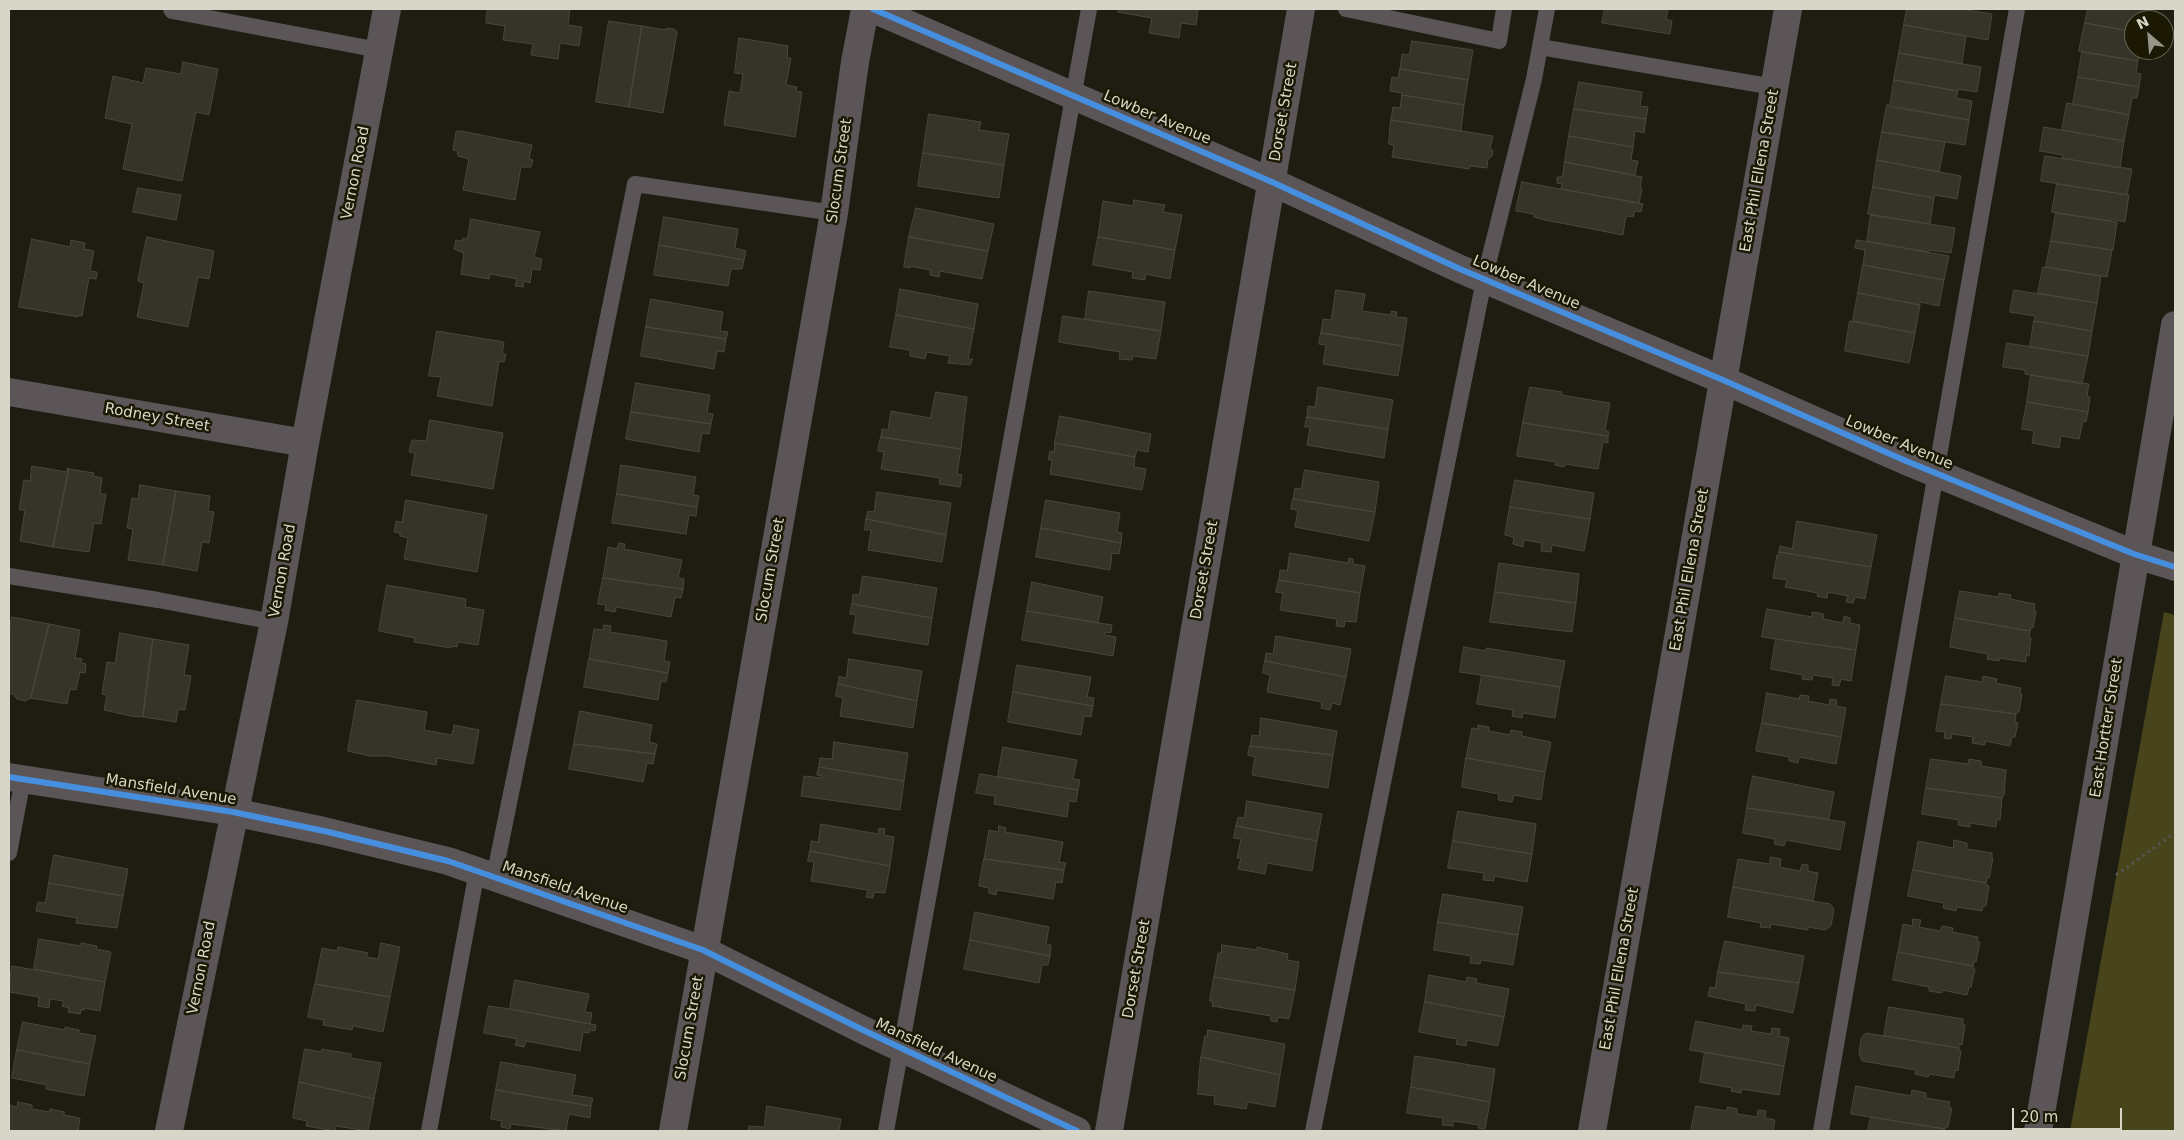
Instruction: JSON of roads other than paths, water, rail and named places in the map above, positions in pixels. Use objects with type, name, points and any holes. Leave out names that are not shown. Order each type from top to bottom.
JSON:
[{"type":"street","name":"Vernon Road","points":[[169,1131],[233,812],[274,622],[305,443],[387,9]]},
{"type":"street","name":"Slocum Street","points":[[673,1131],[703,950],[834,213],[855,62],[865,9]]},
{"type":"street","name":"Lowber Avenue","points":[[873,9],[1272,182],[1484,280],[1723,380],[1935,472],[2134,554],[2175,567]]},
{"type":"street","name":"Dorset Street","points":[[1109,1131],[1301,9]]},
{"type":"street","name":"East Phil Ellena Street","points":[[1592,1131],[1788,9]]},
{"type":"street","name":"East Hortter Street","points":[[2038,1131],[2080,900],[2134,554],[2175,325]]},
{"type":"street","name":"Rodney Street","points":[[9,392],[305,443]]},
{"type":"street","name":"Mansfield Avenue","points":[[16,778],[233,812],[324,830],[448,861],[703,950],[900,1048],[1077,1131]]},
{"type":"lane","points":[[172,9],[172,11],[379,50]]},
{"type":"lane","points":[[886,1131],[1089,9]]},
{"type":"lane","points":[[1346,9],[1499,41],[1504,9]]},
{"type":"lane","points":[[1313,1131],[1484,280],[1534,79],[1547,9]]},
{"type":"lane","points":[[1820,1131],[2017,9]]},
{"type":"lane","points":[[1540,47],[1774,87]]},
{"type":"lane","points":[[429,1131],[635,184],[834,213]]},
{"type":"lane","points":[[9,576],[158,600],[274,622]]},
{"type":"lane","points":[[9,853],[16,778]]}]
